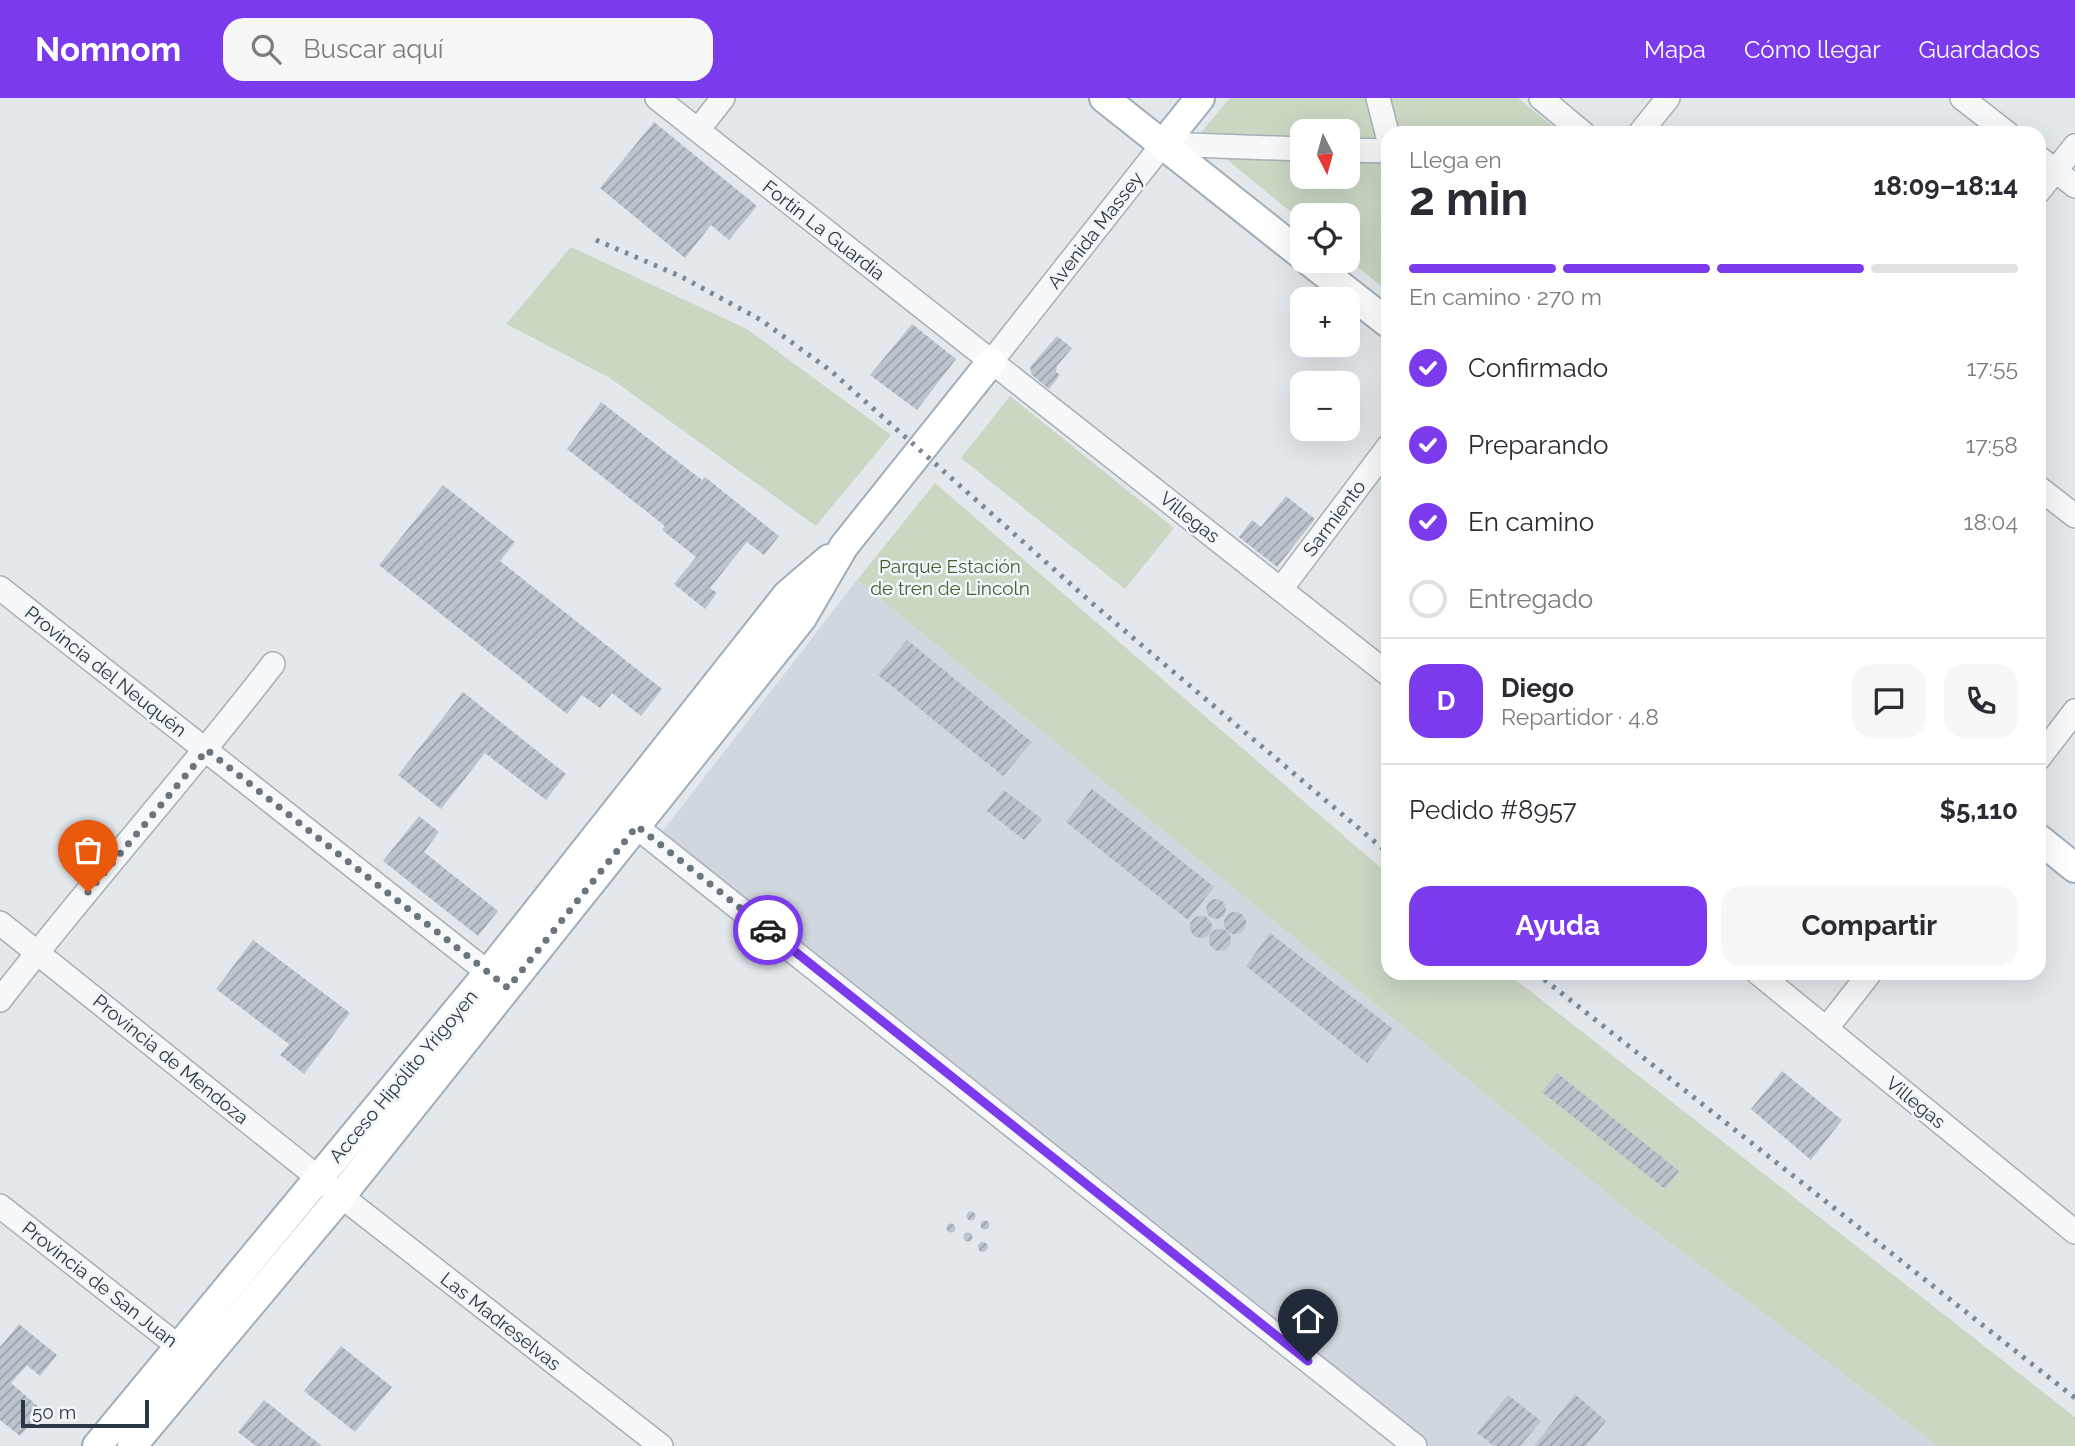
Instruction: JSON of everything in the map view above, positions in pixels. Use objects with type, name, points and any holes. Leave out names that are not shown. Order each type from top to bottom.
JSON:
[{"type":"main road","points":[[1104,98],[1290,245]]},
{"type":"main road","name":"Avenida Massey","points":[[1163,144],[1200,98]]},
{"type":"main road","points":[[1324,273],[1381,318]]},
{"type":"main road","name":"Acceso Hipólito Yrigoyen","points":[[97,1446],[341,1196],[499,980],[626,819],[802,618],[844,546],[991,362]]},
{"type":"main road","points":[[2046,845],[2075,868]]},
{"type":"main road","name":"Acceso Hipólito Yrigoyen","points":[[132,1446],[189,1354],[319,1178],[499,980]]},
{"type":"street","name":"Fortín La Guardia","points":[[657,98],[991,362]]},
{"type":"street","points":[[693,127],[710,98]]},
{"type":"street","points":[[693,127],[723,98]]},
{"type":"street","points":[[1378,98],[1385,126]]},
{"type":"street","points":[[1541,98],[1575,126]]},
{"type":"street","points":[[1646,126],[1668,98]]},
{"type":"street","points":[[1962,98],[1998,126]]},
{"type":"street","points":[[1163,144],[1290,149]]},
{"type":"street","name":"Avenida Massey","points":[[991,362],[1163,144]]},
{"type":"street","points":[[2075,146],[2047,164],[2075,186]]},
{"type":"street","points":[[1360,150],[1381,151]]},
{"type":"street","name":"Villegas","points":[[991,362],[1381,668]]},
{"type":"street","name":"Sarmiento","points":[[1281,589],[1381,456]]},
{"type":"street","points":[[2046,493],[2075,516]]},
{"type":"street","name":"Provincia del Neuquén","points":[[0,588],[499,980]]},
{"type":"street","points":[[0,1000],[37,952],[207,750],[273,664]]},
{"type":"street","points":[[2046,749],[2075,711]]},
{"type":"street","points":[[626,819],[1415,1446]]},
{"type":"street","name":"Provincia de Mendoza","points":[[0,923],[341,1196]]},
{"type":"street","name":"Villegas","points":[[1767,980],[2075,1232]]},
{"type":"street","points":[[1826,1028],[1864,980]]},
{"type":"street","name":"Las Madreselvas","points":[[341,1196],[661,1446]]},
{"type":"street","name":"Provincia de San Juan","points":[[0,1206],[189,1354]]},
{"type":"shaded area","points":[[857,580],[1631,1213],[1938,1446],[1430,1446],[662,832]]},
{"type":"green space","points":[[1230,98],[1518,98],[1552,126],[1381,126],[1381,286],[1360,269],[1360,203],[1290,203],[1290,211],[1198,136]]},
{"type":"green space","points":[[571,247],[747,329],[891,435],[816,526],[610,378],[506,324]]},
{"type":"green space","points":[[1010,396],[1174,528],[1125,589],[961,458]]},
{"type":"green space","name":"Parque Estación de tren de Lincoln","points":[[935,483],[1381,868],[1381,980],[1516,980],[2075,1417],[2075,1446],[1938,1446],[1631,1213],[857,580]]},
{"type":"building","points":[[654,122],[757,206],[729,240],[711,225],[685,258],[600,188]]},
{"type":"building","points":[[912,324],[956,359],[917,410],[870,375]]},
{"type":"building","points":[[1057,336],[1072,348],[1057,366],[1056,372],[1060,375],[1049,389],[1032,375],[1030,367]]},
{"type":"building","points":[[601,402],[702,480],[705,477],[779,536],[764,555],[747,542],[710,588],[717,593],[705,609],[674,584],[696,557],[662,530],[665,526],[567,449]]},
{"type":"building","points":[[443,485],[515,542],[500,561],[662,689],[641,716],[612,693],[600,708],[582,695],[567,714],[379,565]]},
{"type":"building","points":[[1286,496],[1315,519],[1277,567],[1239,537],[1252,520],[1261,527]]},
{"type":"building","points":[[907,640],[1032,742],[1003,776],[878,675]]},
{"type":"building","points":[[463,692],[566,774],[546,800],[485,753],[441,809],[398,775]]},
{"type":"building","points":[[1092,789],[1214,887],[1188,920],[1066,822]]},
{"type":"building","points":[[1004,790],[1042,819],[1024,840],[987,811]]},
{"type":"building","points":[[419,816],[439,832],[424,852],[498,911],[478,936],[383,861]]},
{"type":"building","points":[[1216,899],[1223,902],[1226,909],[1223,916],[1216,919],[1209,916],[1206,909],[1209,902]]},
{"type":"building","points":[[1235,912],[1243,915],[1246,923],[1243,931],[1235,934],[1227,931],[1224,923],[1227,915]]},
{"type":"building","points":[[1201,916],[1209,919],[1212,927],[1209,935],[1201,938],[1193,935],[1190,927],[1193,919]]},
{"type":"building","points":[[1220,929],[1228,932],[1231,940],[1228,948],[1220,951],[1212,948],[1209,940],[1212,932]]},
{"type":"building","points":[[1270,933],[1393,1029],[1367,1063],[1246,966]]},
{"type":"building","points":[[253,940],[350,1013],[304,1074],[280,1055],[289,1044],[216,989]]},
{"type":"building","points":[[1782,1071],[1842,1120],[1811,1160],[1751,1109]]},
{"type":"building","points":[[1557,1073],[1679,1171],[1665,1189],[1542,1092]]},
{"type":"building","points":[[971,1211],[976,1216],[971,1221],[966,1216]]},
{"type":"building","points":[[985,1220],[990,1225],[985,1230],[980,1225]]},
{"type":"building","points":[[951,1223],[956,1228],[951,1233],[946,1228]]},
{"type":"building","points":[[968,1232],[973,1237],[968,1242],[963,1237]]},
{"type":"building","points":[[983,1242],[988,1247],[983,1252],[978,1247]]},
{"type":"building","points":[[19,1324],[57,1355],[40,1376],[27,1365],[11,1383],[42,1410],[20,1436],[0,1420],[0,1347]]},
{"type":"building","points":[[341,1346],[392,1387],[355,1432],[304,1391]]},
{"type":"building","points":[[1575,1394],[1606,1421],[1586,1446],[1534,1446]]},
{"type":"building","points":[[1508,1395],[1541,1421],[1520,1446],[1494,1446],[1477,1433]]},
{"type":"building","points":[[264,1400],[322,1446],[256,1446],[238,1432]]},
{"type":"railway","points":[[596,240],[680,276],[761,320],[831,371],[1093,604],[1381,847]]},
{"type":"railway","points":[[1545,980],[2075,1398]]},
{"type":"way so far","points":[[88,892],[207,750],[508,988],[637,826],[768,930]]},
{"type":"route","points":[[768,930],[1308,1361]]}]
